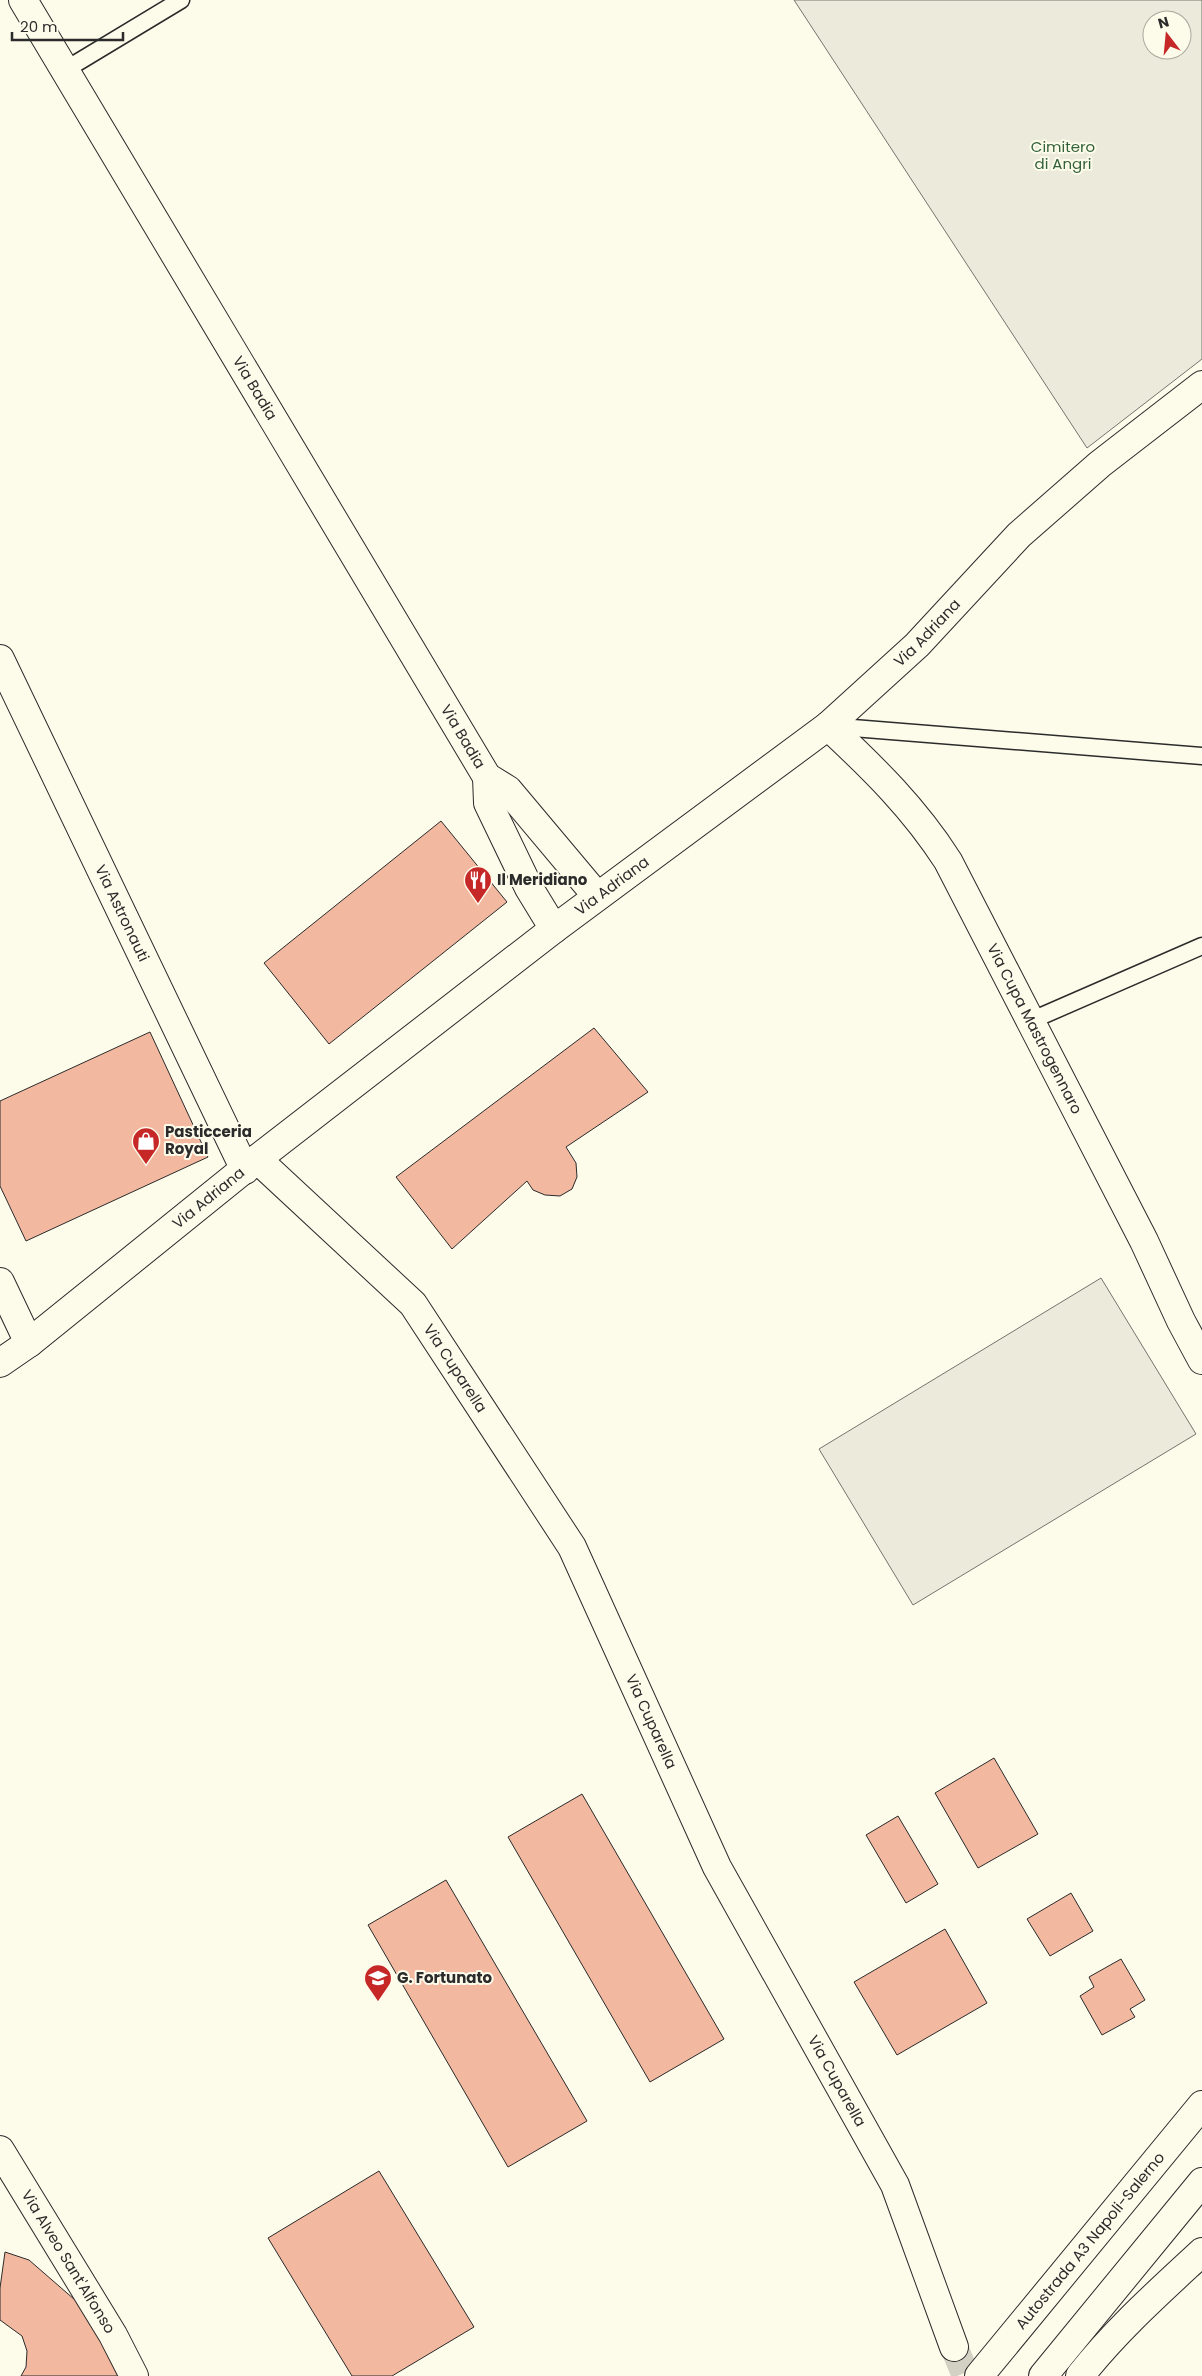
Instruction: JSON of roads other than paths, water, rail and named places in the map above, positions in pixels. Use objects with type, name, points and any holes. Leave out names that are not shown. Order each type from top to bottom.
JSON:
[{"type":"main road","name":"Via Badia","points":[[23,0],[487,777],[508,790],[597,896]]},
{"type":"main road","name":"Via Adriana","points":[[0,1363],[29,1343],[251,1164],[554,929],[828,726],[916,645],[1019,535],[1100,464],[1202,385]]},
{"type":"main road","name":"Via Astronauti","points":[[0,658],[251,1164]]},
{"type":"main road","name":"Via Cupa Mastrogennaro","points":[[828,726],[906,803],[928,830],[948,861],[1200,1351]]},
{"type":"main road","name":"Via Badia","points":[[487,777],[488,803],[529,888],[554,929]]},
{"type":"main road","name":"Via Cuparella","points":[[251,1164],[413,1304],[572,1547],[717,1867],[895,2185],[954,2347]]},
{"type":"main road","points":[[0,1282],[29,1343]]},
{"type":"main road","name":"Autostrada A3 Napoli-Salerno","points":[[979,2376],[1202,2105]]},
{"type":"main road","name":"Via Alveo Sant'Alfonso","points":[[0,2150],[114,2335],[134,2376]]},
{"type":"main road","points":[[1043,2376],[1202,2182]]},
{"type":"main road","points":[[1080,2376],[1096,2356],[1145,2305],[1202,2252]]},
{"type":"lane","points":[[65,70],[181,0]]},
{"type":"lane","points":[[828,726],[1202,756]]},
{"type":"lane","points":[[1030,1021],[1202,946]]},
{"type":"tunnel","points":[[954,2347],[966,2376]]},
{"type":"place","name":"Il Meridiano","points":[[478,904]]},
{"type":"place","name":"Pasticceria Royal","points":[[146,1165]]},
{"type":"place","name":"G. Fortunato","points":[[378,2002]]},
{"type":"park label","name":"Cimitero di Angri","points":[[1063,156]]}]
